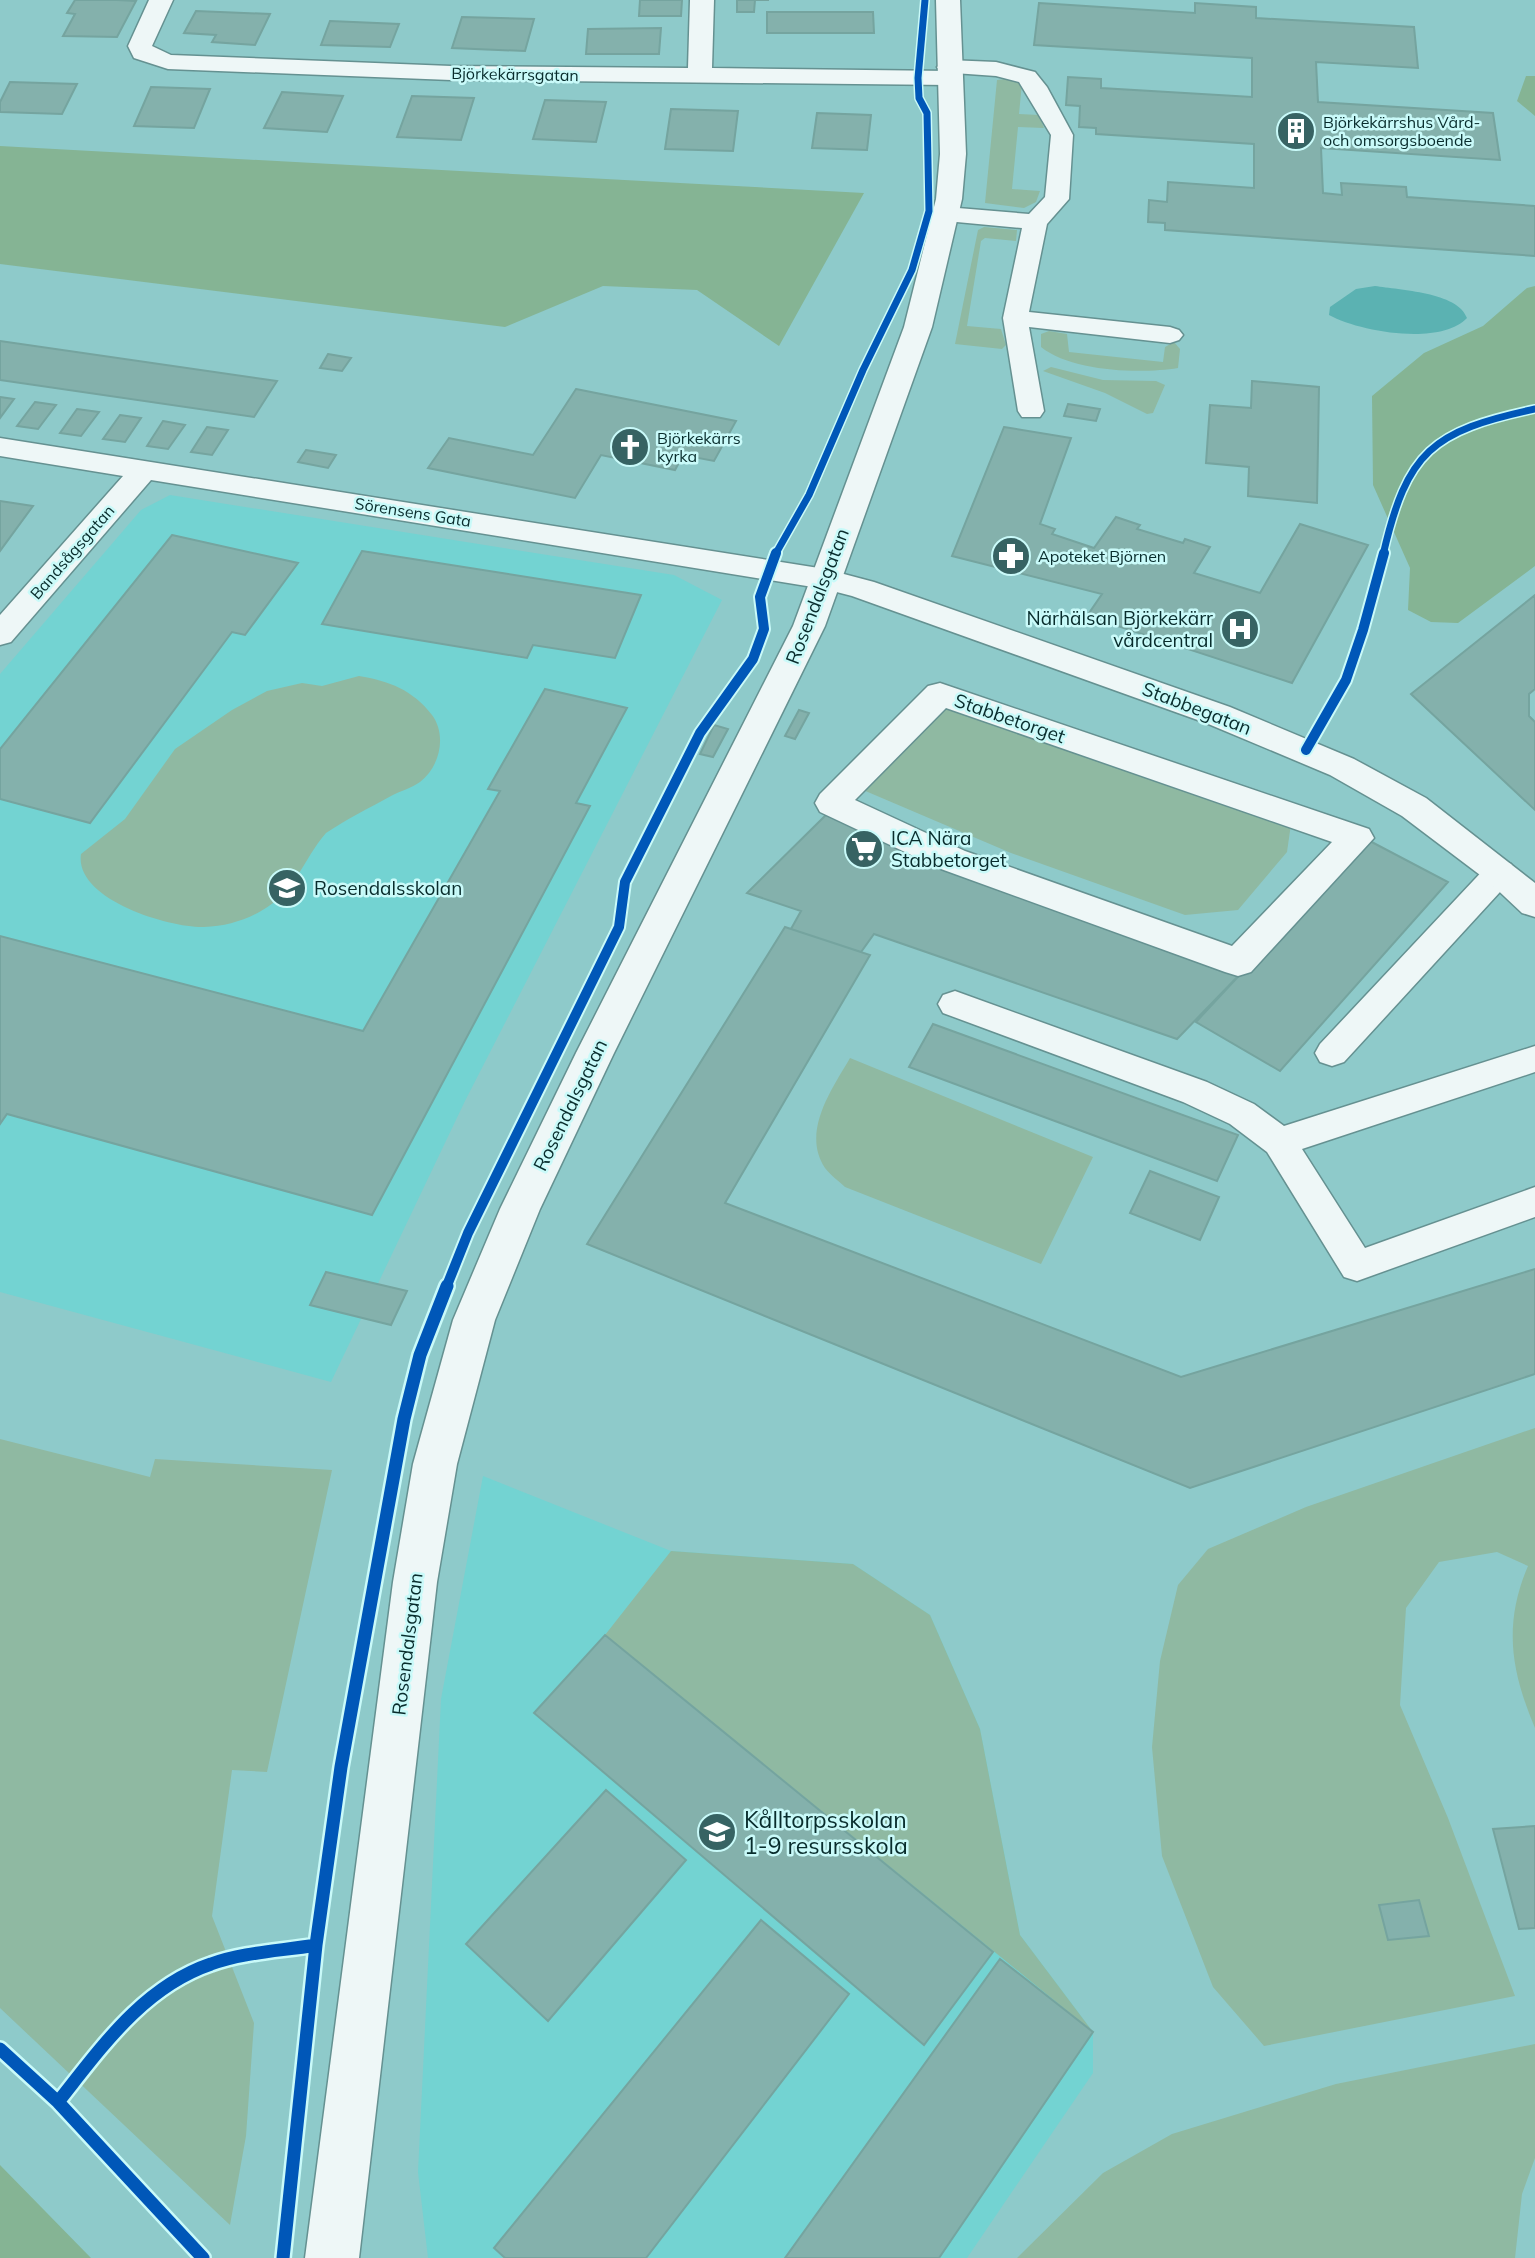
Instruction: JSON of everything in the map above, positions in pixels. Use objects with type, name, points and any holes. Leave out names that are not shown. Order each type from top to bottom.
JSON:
[{"type":"street","name":"Björkekärrsgatan","points":[[160,0],[140,46],[142,53],[152,59],[168,62],[451,73],[948,73]]},
{"type":"street","points":[[700,74],[702,0]]},
{"type":"street","name":"Rosendalsgatan","points":[[332,2258],[425,1511],[457,1374],[474,1320],[520,1209],[712,818],[810,626],[918,327],[946,214],[953,154],[948,73],[948,0]]},
{"type":"street","name":"Sörensens Gata","points":[[0,447],[825,579]]},
{"type":"street","name":"Bandsågsgatan","points":[[0,635],[145,469]]},
{"type":"street","name":"Stabbegatan","points":[[825,579],[863,589],[1060,658],[1307,750],[1414,807],[1500,872],[1535,904]]},
{"type":"street","name":"Stabbetorget","points":[[940,694],[1357,838],[1238,961],[953,860],[832,803],[940,694]]},
{"type":"lane","points":[[948,73],[1015,72],[1036,87],[1062,135],[1057,199],[1035,222],[1015,318],[1031,411]]},
{"type":"lane","points":[[946,214],[1035,222]]},
{"type":"lane","points":[[1015,318],[1170,335]]},
{"type":"lane","points":[[1332,1053],[1500,872]]},
{"type":"lane","points":[[954,1003],[1195,1092],[1242,1114],[1279,1142],[1357,1266],[1535,1202]]},
{"type":"lane","points":[[1279,1142],[1535,1059]]},
{"type":"shaded area","points":[[1375,286],[1440,298],[1461,309],[1467,318],[1455,327],[1420,334],[1379,331],[1329,315],[1330,307],[1356,289]]},
{"type":"shaded area","name":"Rosendalsskolan","points":[[170,495],[674,575],[722,600],[465,1101],[331,1382],[0,1292],[0,674],[141,510]]},
{"type":"shaded area","name":"Kålltorpsskolan 1-9 resursskola","points":[[483,1476],[671,1551],[853,1564],[930,1615],[980,1729],[1020,1935],[1093,2032],[1093,2073],[967,2258],[428,2258],[418,2172],[441,1699]]},
{"type":"green space","points":[[1526,76],[1535,76],[1535,116],[1517,101]]},
{"type":"green space","points":[[1014,78],[1022,83],[1019,114],[1039,115],[1044,128],[1018,127],[1012,189],[1040,191],[1036,202],[1024,208],[985,203],[997,80]]},
{"type":"green space","points":[[0,146],[864,193],[779,346],[697,290],[603,286],[505,327],[0,264]]},
{"type":"green space","points":[[984,227],[1017,230],[1016,241],[985,238],[981,241],[967,326],[1001,329],[1006,345],[1002,349],[955,344],[978,230]]},
{"type":"green space","points":[[1535,286],[1535,566],[1458,623],[1431,622],[1408,610],[1410,568],[1373,485],[1372,396],[1424,353],[1483,326],[1527,288]]},
{"type":"green space","points":[[1049,331],[1067,334],[1069,352],[1163,362],[1165,347],[1174,342],[1180,349],[1178,368],[1127,371],[1070,362],[1041,347],[1041,334]]},
{"type":"green space","points":[[1051,367],[1103,380],[1156,381],[1165,385],[1153,413],[1147,414],[1105,393],[1043,371]]},
{"type":"green space","points":[[359,676],[400,688],[425,706],[437,723],[440,741],[437,759],[427,776],[417,784],[366,809],[326,833],[291,885],[273,903],[254,915],[234,922],[204,927],[188,926],[127,908],[92,885],[83,870],[81,854],[125,819],[175,749],[232,710],[267,691],[302,683],[322,686]]},
{"type":"green space","points":[[945,700],[1291,824],[1287,852],[1238,910],[1185,915],[1011,853],[856,787]]},
{"type":"green space","points":[[850,1058],[1093,1157],[1041,1264],[845,1187],[827,1171],[818,1154],[818,1126],[828,1097]]},
{"type":"green space","points":[[1535,1428],[1535,1728],[1520,1687],[1513,1648],[1515,1608],[1528,1566],[1497,1552],[1439,1562],[1406,1608],[1400,1705],[1448,1818],[1515,1996],[1264,2046],[1213,1987],[1162,1856],[1152,1747],[1160,1661],[1178,1585],[1208,1549],[1306,1507]]},
{"type":"green space","points":[[0,1439],[150,1477],[155,1459],[332,1470],[267,1772],[232,1770],[212,1916],[254,2023],[246,2136],[230,2225],[0,2008]]},
{"type":"green space","points":[[671,1551],[853,1564],[930,1615],[980,1729],[1020,1935],[1093,2032],[605,1635]]},
{"type":"green space","points":[[1535,2044],[1535,2158],[1522,2194],[1515,2258],[1017,2258],[1103,2173],[1172,2134],[1336,2084]]},
{"type":"green space","points":[[0,2165],[91,2258],[0,2258]]},
{"type":"building","points":[[75,0],[136,1],[117,37],[63,36],[75,14],[67,13]]},
{"type":"building","points":[[640,0],[682,0],[681,16],[639,16]]},
{"type":"building","points":[[737,0],[755,0],[754,12],[737,12]]},
{"type":"building","name":"Björkekärrshus Vård- och omsorgsboende","points":[[1039,3],[1195,13],[1195,3],[1256,7],[1256,18],[1414,27],[1418,68],[1316,62],[1318,102],[1493,113],[1500,160],[1321,148],[1323,193],[1342,195],[1341,183],[1406,187],[1407,197],[1535,206],[1535,256],[1165,230],[1165,223],[1148,222],[1149,200],[1167,202],[1168,182],[1254,188],[1254,144],[1096,134],[1096,128],[1079,127],[1080,106],[1066,105],[1068,77],[1101,79],[1101,88],[1252,97],[1252,58],[1034,45]]},
{"type":"building","points":[[196,11],[270,14],[255,45],[212,42],[216,35],[184,33]]},
{"type":"building","points":[[767,12],[873,12],[874,33],[767,33]]},
{"type":"building","points":[[462,17],[534,19],[525,51],[452,48]]},
{"type":"building","points":[[330,21],[399,24],[390,47],[321,45]]},
{"type":"building","points":[[661,28],[659,54],[586,54],[588,29]]},
{"type":"building","points":[[10,82],[77,84],[62,114],[0,112],[0,102]]},
{"type":"building","points":[[151,87],[210,89],[194,128],[134,126]]},
{"type":"building","points":[[282,92],[343,96],[327,132],[264,128]]},
{"type":"building","points":[[412,96],[474,98],[461,140],[397,137]]},
{"type":"building","points":[[545,100],[606,102],[596,142],[533,139]]},
{"type":"building","points":[[671,109],[738,111],[733,151],[665,149]]},
{"type":"building","points":[[817,113],[871,115],[867,150],[812,148]]},
{"type":"building","points":[[0,341],[277,381],[254,417],[0,380]]},
{"type":"building","points":[[328,354],[351,358],[342,371],[320,368]]},
{"type":"building","points":[[1252,381],[1319,387],[1317,503],[1248,496],[1249,467],[1206,463],[1210,405],[1251,408]]},
{"type":"building","name":"Björkekärrs kyrka","points":[[576,389],[736,421],[714,461],[683,455],[675,470],[601,455],[575,498],[428,468],[449,438],[533,455]]},
{"type":"building","points":[[0,397],[14,399],[0,418]]},
{"type":"building","points":[[35,402],[56,405],[38,429],[17,426]]},
{"type":"building","points":[[1068,404],[1100,409],[1096,421],[1064,416]]},
{"type":"building","points":[[77,409],[99,412],[81,436],[60,433]]},
{"type":"building","points":[[120,415],[141,418],[125,442],[103,439]]},
{"type":"building","points":[[163,421],[185,425],[168,449],[147,446]]},
{"type":"building","points":[[207,427],[228,430],[212,455],[191,452]]},
{"type":"building","points":[[1004,427],[1071,438],[1040,524],[1055,529],[1052,534],[1094,548],[1116,517],[1140,525],[1137,529],[1183,543],[1185,539],[1210,547],[1194,573],[1260,593],[1300,524],[1368,545],[1292,683],[1087,616],[1102,594],[952,556]]},
{"type":"building","points":[[306,450],[336,455],[328,468],[298,462]]},
{"type":"building","points":[[0,501],[33,506],[0,551]]},
{"type":"building","points":[[172,535],[298,563],[245,635],[232,632],[90,823],[0,799],[0,749]]},
{"type":"building","points":[[362,551],[641,595],[615,658],[533,645],[527,658],[322,624]]},
{"type":"building","points":[[1535,595],[1535,689],[1529,694],[1529,716],[1535,722],[1535,810],[1411,694]]},
{"type":"building","points":[[545,689],[627,708],[576,803],[590,806],[372,1215],[7,1114],[0,1124],[0,936],[363,1031],[500,791],[488,789]]},
{"type":"building","points":[[799,710],[809,713],[795,739],[785,736]]},
{"type":"building","points":[[714,725],[728,729],[713,757],[700,754]]},
{"type":"building","points":[[831,810],[1244,970],[1177,1039],[874,934],[861,952],[791,929],[801,911],[747,893]]},
{"type":"building","points":[[1366,839],[1448,882],[1280,1071],[1196,1022]]},
{"type":"building","points":[[785,927],[870,955],[725,1203],[1181,1377],[1535,1269],[1535,1374],[1190,1488],[587,1244]]},
{"type":"building","points":[[933,1024],[1238,1135],[1217,1181],[909,1067]]},
{"type":"building","points":[[1150,1171],[1219,1197],[1200,1240],[1130,1213]]},
{"type":"building","points":[[326,1272],[407,1291],[391,1325],[310,1305]]},
{"type":"building","points":[[605,1635],[993,1952],[924,2045],[534,1713]]},
{"type":"building","points":[[606,1790],[686,1860],[548,2021],[466,1944]]},
{"type":"building","points":[[1535,1826],[1535,1928],[1519,1929],[1493,1829]]},
{"type":"building","points":[[1419,1900],[1429,1936],[1388,1940],[1379,1905]]},
{"type":"building","points":[[761,1920],[849,1994],[646,2258],[505,2258],[494,2248]]},
{"type":"building","points":[[1000,1959],[1093,2032],[939,2258],[785,2258]]},
{"type":"cycle path","points":[[283,2258],[316,1945],[341,1767],[404,1419],[420,1355],[468,1233],[619,927],[625,882],[700,733],[753,659],[764,629],[760,597],[780,542],[809,495],[863,370],[912,270],[929,211],[927,113],[919,98],[918,78],[925,0]]},
{"type":"cycle path","points":[[1306,750],[1346,680],[1369,612],[1396,505],[1418,460],[1438,442],[1464,428],[1535,409]]},
{"type":"cycle path","points":[[58,2102],[125,2022],[143,2004],[186,1974],[223,1960],[316,1945]]},
{"type":"cycle path","points":[[0,2049],[58,2102],[203,2258]]},
{"type":"place","name":"Björkekärrshus Vård- och omsorgsboende","points":[[1296,131]]},
{"type":"place","name":"Björkekärrs kyrka","points":[[630,447]]},
{"type":"place","name":"Apoteket Björnen","points":[[1011,556]]},
{"type":"place","name":"Närhälsan Björkekärr vårdcentral","points":[[1240,629]]},
{"type":"place","name":"ICA Nära Stabbetorget","points":[[864,849]]},
{"type":"place","name":"Rosendalsskolan","points":[[287,888]]},
{"type":"place","name":"Kålltorpsskolan 1-9 resursskola","points":[[717,1832]]}]
